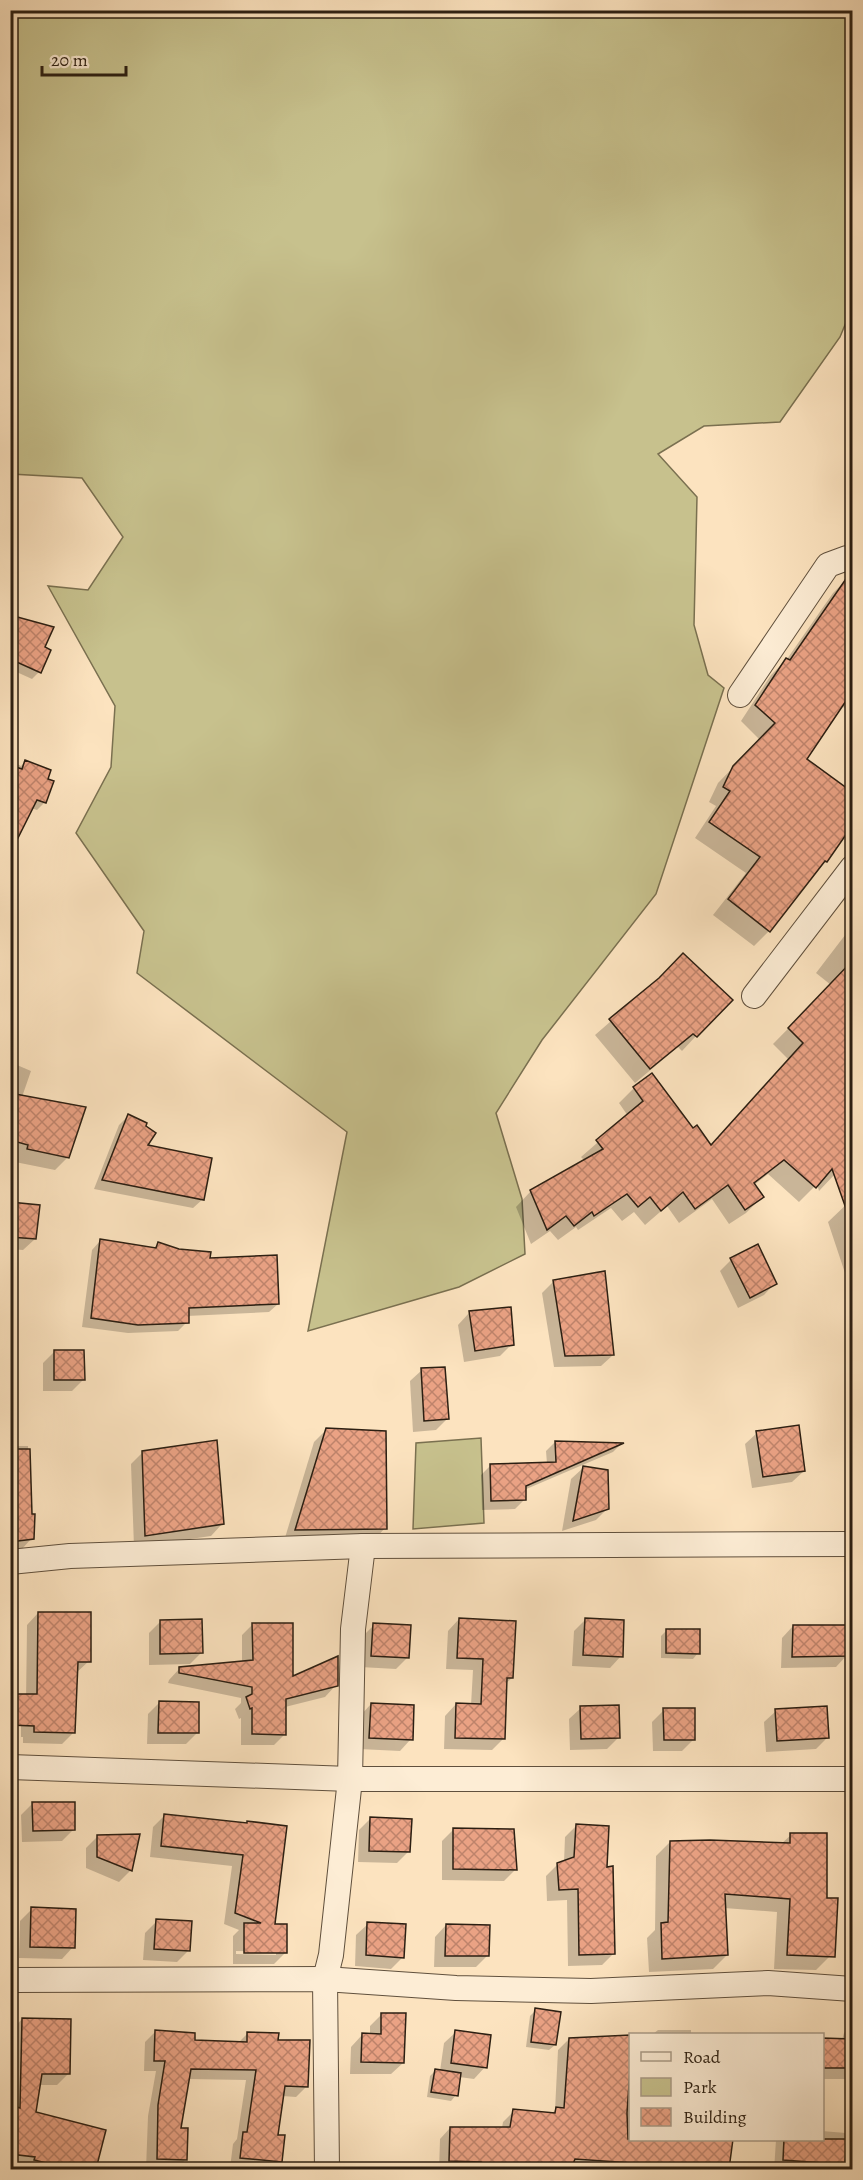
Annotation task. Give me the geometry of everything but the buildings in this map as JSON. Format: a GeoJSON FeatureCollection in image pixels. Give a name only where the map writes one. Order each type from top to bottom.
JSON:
{"type":"FeatureCollection","features":[{"type":"Feature","properties":{"kind":"street"},"geometry":{"type":"LineString","coordinates":[[740,695],[828,565],[847,558],[852,560]]}},
{"type":"Feature","properties":{"kind":"street"},"geometry":{"type":"LineString","coordinates":[[754,996],[852,868]]}},
{"type":"Feature","properties":{"kind":"street"},"geometry":{"type":"LineString","coordinates":[[10,1562],[70,1556],[363,1546],[852,1544]]}},
{"type":"Feature","properties":{"kind":"street"},"geometry":{"type":"LineString","coordinates":[[327,2169],[325,1979],[331,1955],[350,1779],[354,1629],[363,1546]]}},
{"type":"Feature","properties":{"kind":"street"},"geometry":{"type":"LineString","coordinates":[[10,1767],[350,1779],[848,1779]]}},
{"type":"Feature","properties":{"kind":"street"},"geometry":{"type":"LineString","coordinates":[[10,1980],[325,1979],[456,1988],[591,1991],[768,1983],[852,1989]]}},
{"type":"Feature","properties":{"kind":"green space"},"geometry":{"type":"Polygon","coordinates":[[[10,11],[852,11],[852,308],[840,337],[780,422],[704,426],[658,454],[697,497],[694,625],[708,675],[724,688],[656,894],[542,1040],[496,1113],[522,1199],[525,1254],[459,1287],[308,1331],[347,1132],[137,973],[144,931],[76,833],[111,767],[115,706],[48,586],[88,590],[123,537],[82,478],[11,474],[10,11]]]}},
{"type":"Feature","properties":{"kind":"green space"},"geometry":{"type":"Polygon","coordinates":[[[481,1438],[484,1523],[413,1529],[416,1443],[481,1438]]]}}]}
